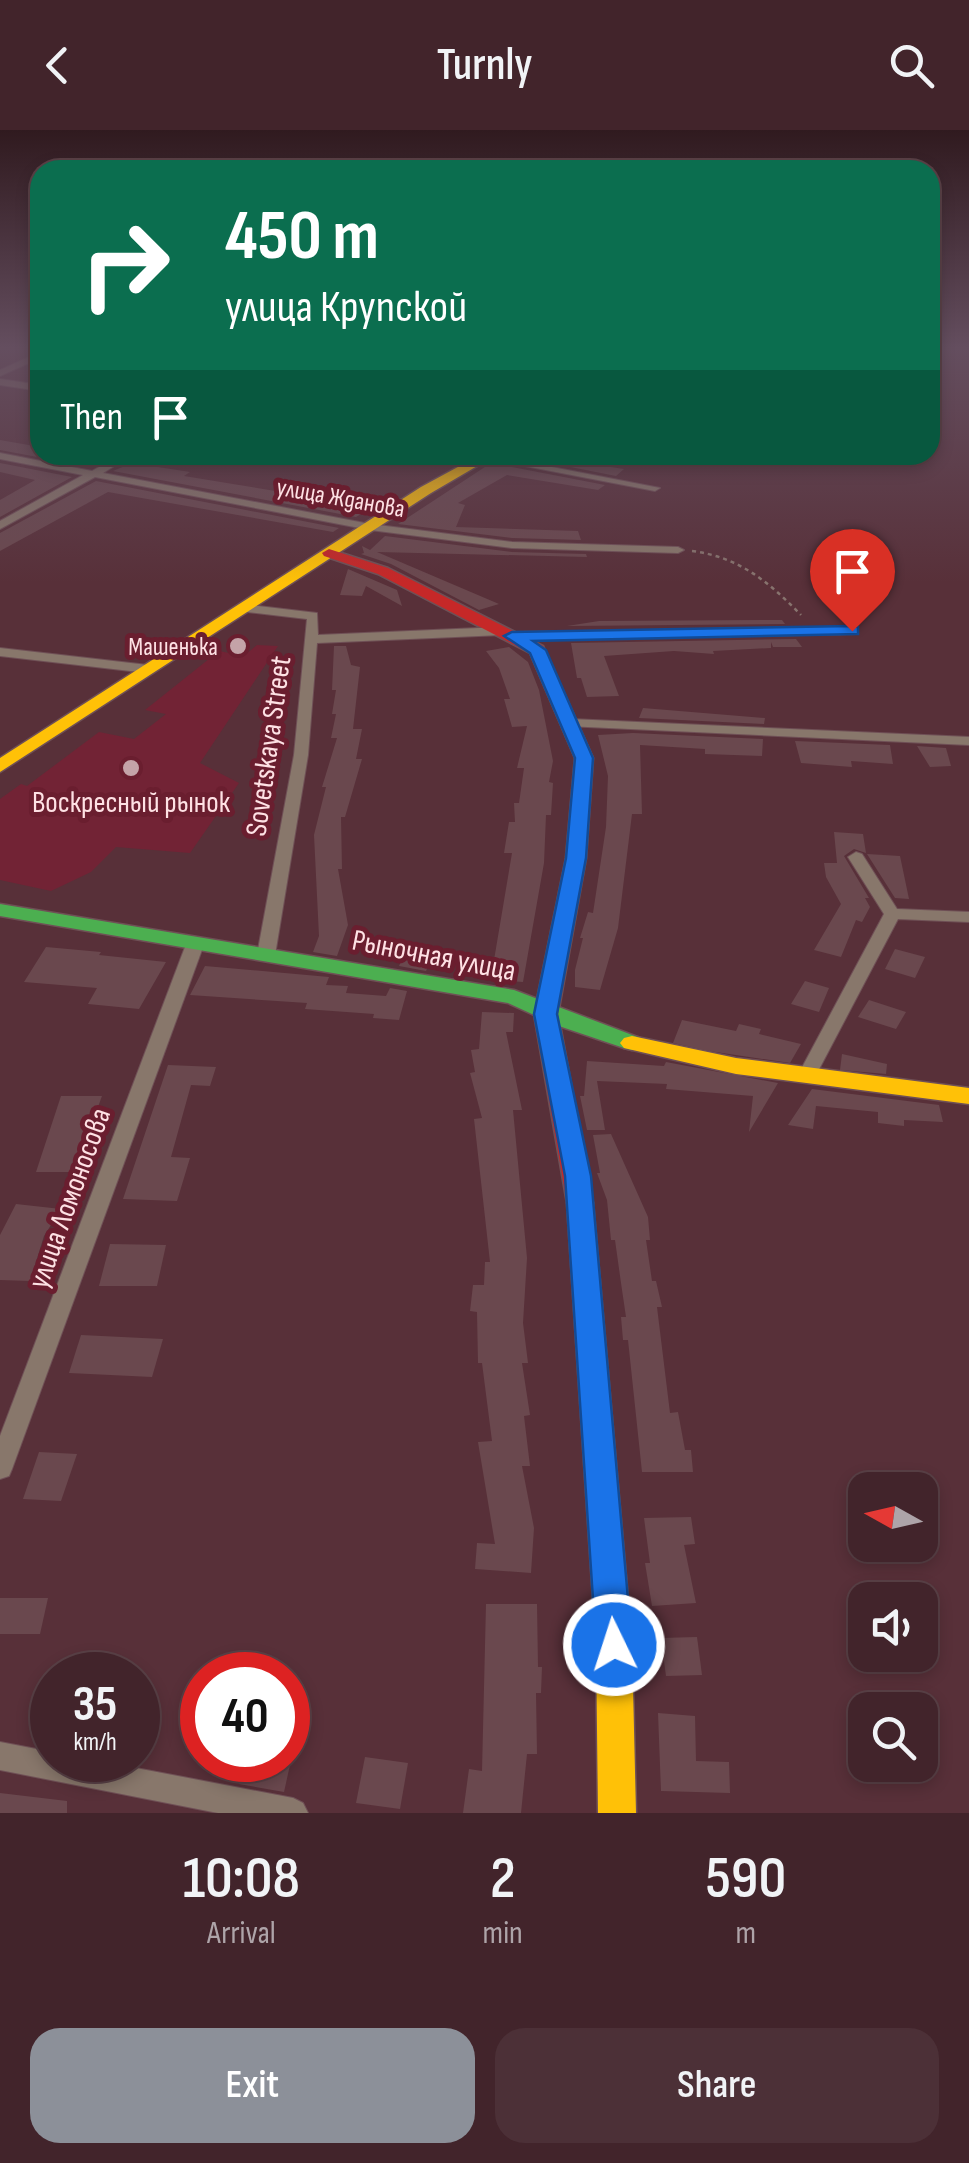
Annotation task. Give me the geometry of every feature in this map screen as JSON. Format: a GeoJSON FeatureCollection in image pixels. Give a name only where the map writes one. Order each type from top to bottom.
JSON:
{"type":"FeatureCollection","features":[{"type":"Feature","properties":{"kind":"street","name":"улица Жданова"},"geometry":{"type":"LineString","coordinates":[[0,456],[30,461]]}},
{"type":"Feature","properties":{"kind":"street","name":"улица Жданова"},"geometry":{"type":"LineString","coordinates":[[53,465],[370,527],[512,545],[678,550]]}},
{"type":"Feature","properties":{"kind":"street"},"geometry":{"type":"LineString","coordinates":[[0,526],[108,465]]}},
{"type":"Feature","properties":{"kind":"street"},"geometry":{"type":"LineString","coordinates":[[0,766],[469,465]]}},
{"type":"Feature","properties":{"kind":"street"},"geometry":{"type":"LineString","coordinates":[[531,465],[655,488]]}},
{"type":"Feature","properties":{"kind":"street"},"geometry":{"type":"LineString","coordinates":[[329,553],[383,570],[538,650],[584,758],[578,842],[546,1014],[578,1176],[614,1645],[617,1813]]}},
{"type":"Feature","properties":{"kind":"street","name":"Sovetskaya Street"},"geometry":{"type":"LineString","coordinates":[[242,608],[313,616],[300,755],[266,955]]}},
{"type":"Feature","properties":{"kind":"street"},"geometry":{"type":"LineString","coordinates":[[313,638],[852,631]]}},
{"type":"Feature","properties":{"kind":"street"},"geometry":{"type":"LineString","coordinates":[[0,652],[148,669]]}},
{"type":"Feature","properties":{"kind":"street"},"geometry":{"type":"LineString","coordinates":[[571,723],[969,742]]}},
{"type":"Feature","properties":{"kind":"street"},"geometry":{"type":"LineString","coordinates":[[856,857],[892,914]]}},
{"type":"Feature","properties":{"kind":"street","name":"Рыночная улица"},"geometry":{"type":"LineString","coordinates":[[0,910],[194,947],[514,996],[546,1014],[684,1056],[969,1096]]}},
{"type":"Feature","properties":{"kind":"street"},"geometry":{"type":"LineString","coordinates":[[892,914],[969,917]]}},
{"type":"Feature","properties":{"kind":"street"},"geometry":{"type":"LineString","coordinates":[[806,1075],[892,914]]}},
{"type":"Feature","properties":{"kind":"street","name":"улица Ломоносова"},"geometry":{"type":"LineString","coordinates":[[0,1469],[194,947]]}},
{"type":"Feature","properties":{"kind":"street"},"geometry":{"type":"LineString","coordinates":[[0,1756],[293,1813]]}},
{"type":"Feature","properties":{"kind":"path"},"geometry":{"type":"LineString","coordinates":[[678,550],[737,560],[771,583],[819,631]]}},
{"type":"Feature","properties":{"kind":"shaded area","name":"Воскресный рынок"},"geometry":{"type":"Polygon","coordinates":[[[257,645],[278,646],[200,763],[239,783],[190,853],[116,847],[91,872],[51,891],[0,880],[0,799],[21,784],[27,786],[99,732],[134,739],[166,714],[145,710],[219,651],[244,656],[257,645]]]}},
{"type":"Feature","properties":{"kind":"building"},"geometry":{"type":"Polygon","coordinates":[[[0,440],[30,445],[30,456],[0,450],[0,440]]]}},
{"type":"Feature","properties":{"kind":"building"},"geometry":{"type":"Polygon","coordinates":[[[0,463],[72,477],[0,517],[0,500],[35,480],[0,472],[0,463]]]}},
{"type":"Feature","properties":{"kind":"building"},"geometry":{"type":"Polygon","coordinates":[[[127,465],[145,465],[190,472],[184,476],[373,507],[356,517],[113,471],[127,465]]]}},
{"type":"Feature","properties":{"kind":"building"},"geometry":{"type":"Polygon","coordinates":[[[488,465],[605,485],[598,490],[507,475],[458,503],[465,505],[456,527],[578,531],[581,540],[512,538],[398,524],[488,465]]]}},
{"type":"Feature","properties":{"kind":"building"},"geometry":{"type":"Polygon","coordinates":[[[560,465],[624,469],[616,476],[560,465]]]}},
{"type":"Feature","properties":{"kind":"building"},"geometry":{"type":"Polygon","coordinates":[[[96,481],[339,528],[333,532],[108,492],[0,551],[0,533],[96,481]]]}},
{"type":"Feature","properties":{"kind":"building"},"geometry":{"type":"Polygon","coordinates":[[[385,536],[587,557],[377,552],[499,604],[479,610],[391,564],[361,554],[362,546],[370,550],[385,536]]]}},
{"type":"Feature","properties":{"kind":"building"},"geometry":{"type":"Polygon","coordinates":[[[348,569],[397,590],[402,606],[366,586],[362,596],[340,595],[348,569]]]}},
{"type":"Feature","properties":{"kind":"building"},"geometry":{"type":"Polygon","coordinates":[[[782,620],[785,624],[567,626],[599,621],[782,620]]]}},
{"type":"Feature","properties":{"kind":"building"},"geometry":{"type":"Polygon","coordinates":[[[796,639],[802,647],[773,647],[771,642],[771,648],[713,651],[714,654],[674,651],[604,656],[619,696],[587,697],[581,678],[577,678],[571,643],[796,639]]]}},
{"type":"Feature","properties":{"kind":"building"},"geometry":{"type":"Polygon","coordinates":[[[334,646],[346,646],[351,665],[360,667],[353,729],[362,729],[356,759],[362,759],[345,817],[341,817],[342,869],[338,869],[348,925],[337,956],[313,952],[319,936],[314,835],[326,787],[322,787],[337,738],[331,738],[336,714],[332,714],[336,690],[332,690],[334,646]]]}},
{"type":"Feature","properties":{"kind":"building"},"geometry":{"type":"Polygon","coordinates":[[[509,647],[528,662],[539,690],[553,761],[549,782],[553,783],[551,815],[546,815],[544,863],[523,982],[479,978],[484,960],[494,960],[512,853],[504,853],[509,822],[515,822],[514,803],[519,803],[524,768],[517,768],[527,726],[512,727],[504,699],[510,699],[499,668],[486,651],[509,647]]]}},
{"type":"Feature","properties":{"kind":"building"},"geometry":{"type":"Polygon","coordinates":[[[643,708],[765,718],[764,724],[639,718],[643,708]]]}},
{"type":"Feature","properties":{"kind":"building"},"geometry":{"type":"Polygon","coordinates":[[[598,735],[763,739],[762,756],[705,754],[705,749],[640,745],[642,814],[632,814],[618,928],[600,990],[575,987],[580,938],[588,912],[593,913],[606,827],[608,776],[598,735]]]}},
{"type":"Feature","properties":{"kind":"building"},"geometry":{"type":"Polygon","coordinates":[[[795,741],[890,745],[893,764],[851,761],[852,767],[801,763],[795,741]]]}},
{"type":"Feature","properties":{"kind":"building"},"geometry":{"type":"Polygon","coordinates":[[[917,746],[946,748],[951,766],[930,767],[917,746]]]}},
{"type":"Feature","properties":{"kind":"building"},"geometry":{"type":"Polygon","coordinates":[[[834,832],[863,834],[866,853],[854,849],[844,856],[869,898],[865,898],[870,907],[862,922],[856,920],[841,957],[814,950],[841,904],[826,877],[824,863],[837,863],[834,832]]]}},
{"type":"Feature","properties":{"kind":"building"},"geometry":{"type":"Polygon","coordinates":[[[867,854],[900,856],[909,899],[895,898],[867,854]]]}},
{"type":"Feature","properties":{"kind":"building"},"geometry":{"type":"Polygon","coordinates":[[[409,943],[420,947],[419,950],[434,952],[426,971],[399,966],[409,943]]]}},
{"type":"Feature","properties":{"kind":"building"},"geometry":{"type":"Polygon","coordinates":[[[46,947],[166,962],[139,1009],[88,1004],[97,988],[24,982],[46,947]]]}},
{"type":"Feature","properties":{"kind":"building"},"geometry":{"type":"Polygon","coordinates":[[[895,949],[925,957],[915,978],[885,969],[895,949]]]}},
{"type":"Feature","properties":{"kind":"building"},"geometry":{"type":"Polygon","coordinates":[[[205,966],[329,977],[326,985],[348,986],[346,993],[386,996],[390,988],[407,991],[399,1020],[373,1018],[374,1014],[305,1009],[307,1003],[190,995],[205,966]]]}},
{"type":"Feature","properties":{"kind":"building"},"geometry":{"type":"Polygon","coordinates":[[[805,981],[829,988],[819,1012],[791,1004],[805,981]]]}},
{"type":"Feature","properties":{"kind":"building"},"geometry":{"type":"Polygon","coordinates":[[[869,1000],[906,1012],[896,1029],[858,1017],[869,1000]]]}},
{"type":"Feature","properties":{"kind":"building"},"geometry":{"type":"Polygon","coordinates":[[[482,1012],[514,1013],[513,1032],[506,1032],[522,1110],[513,1110],[527,1258],[523,1323],[528,1363],[522,1363],[530,1415],[524,1416],[530,1466],[522,1466],[534,1528],[531,1573],[475,1569],[477,1543],[495,1544],[478,1442],[492,1441],[482,1363],[478,1363],[477,1312],[470,1311],[473,1285],[484,1285],[485,1262],[490,1262],[474,1119],[482,1118],[470,1073],[475,1072],[471,1050],[479,1049],[482,1012]]]}},
{"type":"Feature","properties":{"kind":"building"},"geometry":{"type":"Polygon","coordinates":[[[682,1020],[736,1031],[739,1024],[761,1029],[759,1034],[801,1044],[790,1063],[709,1051],[673,1043],[682,1020]]]}},
{"type":"Feature","properties":{"kind":"building"},"geometry":{"type":"Polygon","coordinates":[[[842,1054],[887,1064],[886,1074],[840,1070],[842,1054]]]}},
{"type":"Feature","properties":{"kind":"building"},"geometry":{"type":"Polygon","coordinates":[[[587,1061],[664,1066],[666,1062],[778,1083],[749,1132],[753,1096],[666,1089],[667,1084],[597,1081],[605,1130],[587,1130],[580,1096],[584,1096],[587,1061]]]}},
{"type":"Feature","properties":{"kind":"building"},"geometry":{"type":"Polygon","coordinates":[[[168,1065],[216,1067],[210,1086],[191,1085],[171,1157],[190,1158],[177,1201],[123,1199],[168,1065]]]}},
{"type":"Feature","properties":{"kind":"building"},"geometry":{"type":"Polygon","coordinates":[[[812,1089],[939,1105],[943,1122],[904,1120],[904,1126],[878,1123],[878,1112],[816,1106],[813,1129],[788,1125],[812,1089]]]}},
{"type":"Feature","properties":{"kind":"building"},"geometry":{"type":"Polygon","coordinates":[[[61,1096],[102,1096],[74,1172],[36,1172],[61,1096]]]}},
{"type":"Feature","properties":{"kind":"building"},"geometry":{"type":"Polygon","coordinates":[[[611,1134],[648,1217],[650,1240],[646,1240],[652,1281],[656,1281],[662,1307],[657,1307],[670,1413],[678,1412],[685,1450],[691,1450],[693,1472],[642,1472],[628,1340],[623,1340],[621,1317],[626,1317],[615,1240],[611,1240],[593,1135],[611,1134]]]}},
{"type":"Feature","properties":{"kind":"building"},"geometry":{"type":"Polygon","coordinates":[[[16,1204],[61,1209],[44,1236],[30,1281],[0,1280],[0,1235],[16,1204]]]}},
{"type":"Feature","properties":{"kind":"building"},"geometry":{"type":"Polygon","coordinates":[[[110,1244],[166,1245],[157,1286],[99,1286],[110,1244]]]}},
{"type":"Feature","properties":{"kind":"building"},"geometry":{"type":"Polygon","coordinates":[[[81,1335],[163,1339],[152,1377],[69,1373],[81,1335]]]}},
{"type":"Feature","properties":{"kind":"building"},"geometry":{"type":"Polygon","coordinates":[[[39,1452],[77,1454],[61,1501],[23,1499],[39,1452]]]}},
{"type":"Feature","properties":{"kind":"building"},"geometry":{"type":"Polygon","coordinates":[[[691,1517],[695,1544],[684,1545],[696,1603],[652,1606],[645,1563],[650,1563],[644,1518],[691,1517]]]}},
{"type":"Feature","properties":{"kind":"building"},"geometry":{"type":"Polygon","coordinates":[[[0,1598],[48,1598],[40,1634],[0,1634],[0,1598]]]}},
{"type":"Feature","properties":{"kind":"building"},"geometry":{"type":"Polygon","coordinates":[[[486,1604],[537,1604],[538,1667],[542,1667],[541,1693],[536,1693],[537,1754],[527,1754],[521,1813],[463,1813],[469,1769],[482,1771],[486,1604]]]}},
{"type":"Feature","properties":{"kind":"building"},"geometry":{"type":"Polygon","coordinates":[[[697,1637],[702,1675],[666,1676],[661,1638],[697,1637]]]}},
{"type":"Feature","properties":{"kind":"building"},"geometry":{"type":"Polygon","coordinates":[[[658,1713],[695,1716],[696,1761],[729,1762],[730,1793],[661,1791],[658,1713]]]}},
{"type":"Feature","properties":{"kind":"building"},"geometry":{"type":"Polygon","coordinates":[[[365,1757],[408,1763],[400,1809],[356,1803],[365,1757]]]}},
{"type":"Feature","properties":{"kind":"building"},"geometry":{"type":"Polygon","coordinates":[[[240,1782],[286,1782],[284,1792],[240,1782]]]}},
{"type":"Feature","properties":{"kind":"building"},"geometry":{"type":"Polygon","coordinates":[[[0,1793],[67,1801],[67,1813],[0,1813],[0,1793]]]}},
{"type":"Feature","properties":{"kind":"traffic: fast"},"geometry":{"type":"LineString","coordinates":[[0,910],[514,997],[564,1020],[632,1043]]}},
{"type":"Feature","properties":{"kind":"traffic: slow"},"geometry":{"type":"LineString","coordinates":[[0,766],[426,490],[472,465]]}},
{"type":"Feature","properties":{"kind":"traffic: slow"},"geometry":{"type":"LineString","coordinates":[[632,1043],[736,1066],[969,1096]]}},
{"type":"Feature","properties":{"kind":"traffic: slow"},"geometry":{"type":"LineString","coordinates":[[580,1203],[614,1645],[617,1813]]}},
{"type":"Feature","properties":{"kind":"traffic: jam"},"geometry":{"type":"LineString","coordinates":[[329,553],[383,571],[537,650],[584,758],[576,858],[546,1014],[580,1203]]}},
{"type":"Feature","properties":{"kind":"place","name":"Машенька"},"geometry":{"type":"Point","coordinates":[238,646]}},
{"type":"Feature","properties":{"kind":"place","name":"Воскресный рынок"},"geometry":{"type":"Point","coordinates":[131,768]}},
{"type":"Feature","properties":{"kind":"route"},"geometry":{"type":"LineString","coordinates":[[614,1645],[578,1176],[546,1014],[576,858],[584,758],[538,650],[512,636],[852,631]]}}]}
